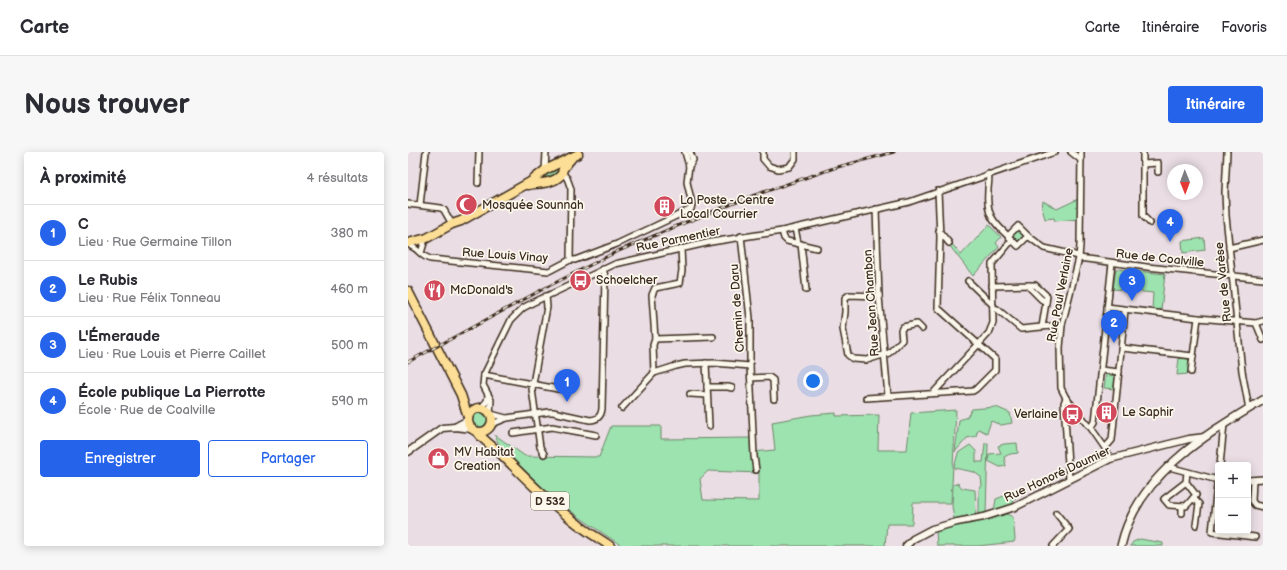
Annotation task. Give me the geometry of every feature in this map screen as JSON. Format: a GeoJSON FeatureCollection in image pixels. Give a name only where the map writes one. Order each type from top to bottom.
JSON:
{"type":"FeatureCollection","features":[{"type":"Feature","properties":{"kind":"main road"},"geometry":{"type":"LineString","coordinates":[[409,245],[461,221],[524,186],[540,179],[556,168],[570,161],[580,153]]}},
{"type":"Feature","properties":{"kind":"main road"},"geometry":{"type":"LineString","coordinates":[[540,179],[548,183],[559,177],[556,168]]}},
{"type":"Feature","properties":{"kind":"main road"},"geometry":{"type":"LineString","coordinates":[[409,245],[424,243],[461,221]]}},
{"type":"Feature","properties":{"kind":"main road"},"geometry":{"type":"LineString","coordinates":[[408,291],[461,395],[468,419],[474,431],[483,432],[490,427],[492,419],[491,414],[488,411],[479,408],[461,395]]}},
{"type":"Feature","properties":{"kind":"main road"},"geometry":{"type":"LineString","coordinates":[[1121,546],[1128,524],[1136,507],[1150,487],[1192,443],[1263,400]]}},
{"type":"Feature","properties":{"kind":"main road"},"geometry":{"type":"LineString","coordinates":[[468,419],[473,410],[479,408]]}},
{"type":"Feature","properties":{"kind":"main road","name":"D 532"},"geometry":{"type":"LineString","coordinates":[[490,427],[491,439],[496,450]]}},
{"type":"Feature","properties":{"kind":"main road","name":"D 532"},"geometry":{"type":"LineString","coordinates":[[474,431],[560,510],[580,526],[610,546]]}},
{"type":"Feature","properties":{"kind":"street"},"geometry":{"type":"LineString","coordinates":[[420,205],[426,152]]}},
{"type":"Feature","properties":{"kind":"street"},"geometry":{"type":"LineString","coordinates":[[478,183],[479,152]]}},
{"type":"Feature","properties":{"kind":"street"},"geometry":{"type":"LineString","coordinates":[[546,152],[547,162],[567,178],[571,188],[570,260]]}},
{"type":"Feature","properties":{"kind":"street"},"geometry":{"type":"LineString","coordinates":[[685,152],[689,166]]}},
{"type":"Feature","properties":{"kind":"street"},"geometry":{"type":"LineString","coordinates":[[689,166],[693,160],[690,152]]}},
{"type":"Feature","properties":{"kind":"street"},"geometry":{"type":"LineString","coordinates":[[763,152],[763,159],[769,166],[778,169],[789,167],[795,160],[796,152],[789,152]]}},
{"type":"Feature","properties":{"kind":"street","name":"Rue Parmentier"},"geometry":{"type":"LineString","coordinates":[[484,375],[511,320],[523,308],[615,264],[681,248],[742,236],[782,231],[910,202],[938,191],[1055,152]]}},
{"type":"Feature","properties":{"kind":"street"},"geometry":{"type":"LineString","coordinates":[[1071,152],[1081,160]]}},
{"type":"Feature","properties":{"kind":"street","name":"Rue Paul Verlaine"},"geometry":{"type":"LineString","coordinates":[[1069,479],[1064,403],[1066,398],[1061,388],[1060,348],[1062,325],[1079,257],[1081,237],[1081,152]]}},
{"type":"Feature","properties":{"kind":"street"},"geometry":{"type":"LineString","coordinates":[[1143,152],[1143,216],[1150,223]]}},
{"type":"Feature","properties":{"kind":"street","name":"Rue de Varèse"},"geometry":{"type":"LineString","coordinates":[[1227,152],[1225,192],[1229,248],[1242,371],[1249,409]]}},
{"type":"Feature","properties":{"kind":"street"},"geometry":{"type":"LineString","coordinates":[[1143,164],[1158,163],[1158,172]]}},
{"type":"Feature","properties":{"kind":"street","name":"Rue Louis Vinay"},"geometry":{"type":"LineString","coordinates":[[409,245],[425,257],[431,259],[549,271],[570,260],[575,260],[616,244],[691,209],[692,204],[688,182],[689,166]]}},
{"type":"Feature","properties":{"kind":"street"},"geometry":{"type":"LineString","coordinates":[[988,174],[989,178],[987,191],[990,216],[998,227],[1018,246],[1028,236]]}},
{"type":"Feature","properties":{"kind":"street"},"geometry":{"type":"LineString","coordinates":[[866,398],[973,391],[995,370],[995,359],[938,308],[940,231],[938,191]]}},
{"type":"Feature","properties":{"kind":"street"},"geometry":{"type":"LineString","coordinates":[[408,204],[441,208],[444,210],[452,224]]}},
{"type":"Feature","properties":{"kind":"street","name":"Rue Jean Chambon"},"geometry":{"type":"LineString","coordinates":[[876,209],[879,296],[888,396]]}},
{"type":"Feature","properties":{"kind":"street","name":"Rue de Coalville"},"geometry":{"type":"LineString","coordinates":[[1010,238],[1018,226],[1044,248],[1079,257],[1112,263],[1263,278]]}},
{"type":"Feature","properties":{"kind":"street"},"geometry":{"type":"LineString","coordinates":[[795,228],[806,290]]}},
{"type":"Feature","properties":{"kind":"street"},"geometry":{"type":"LineString","coordinates":[[782,231],[784,238],[787,241],[817,248]]}},
{"type":"Feature","properties":{"kind":"street"},"geometry":{"type":"LineString","coordinates":[[940,231],[949,243]]}},
{"type":"Feature","properties":{"kind":"street","name":"Chemin de Daru"},"geometry":{"type":"LineString","coordinates":[[742,236],[750,318],[750,366],[756,470]]}},
{"type":"Feature","properties":{"kind":"street"},"geometry":{"type":"LineString","coordinates":[[934,393],[992,328],[992,264],[1010,238]]}},
{"type":"Feature","properties":{"kind":"street"},"geometry":{"type":"LineString","coordinates":[[1229,248],[1263,240]]}},
{"type":"Feature","properties":{"kind":"street"},"geometry":{"type":"LineString","coordinates":[[421,253],[424,243]]}},
{"type":"Feature","properties":{"kind":"street"},"geometry":{"type":"LineString","coordinates":[[654,373],[653,345],[655,339],[653,291],[655,288],[680,283],[682,270],[681,248]]}},
{"type":"Feature","properties":{"kind":"street"},"geometry":{"type":"LineString","coordinates":[[1091,428],[1095,422],[1112,263]]}},
{"type":"Feature","properties":{"kind":"street"},"geometry":{"type":"LineString","coordinates":[[490,427],[507,418],[553,412],[594,420],[600,416],[602,409],[605,276],[603,269]]}},
{"type":"Feature","properties":{"kind":"street"},"geometry":{"type":"LineString","coordinates":[[968,281],[993,307],[998,309],[1021,329],[1062,325]]}},
{"type":"Feature","properties":{"kind":"street"},"geometry":{"type":"LineString","coordinates":[[992,286],[1026,284],[1029,286],[1035,285],[1047,296],[1042,327]]}},
{"type":"Feature","properties":{"kind":"street"},"geometry":{"type":"LineString","coordinates":[[879,296],[849,295],[845,298],[843,329],[848,355],[853,359],[867,360],[888,353],[902,340],[901,330],[903,327],[917,324],[922,330]]}},
{"type":"Feature","properties":{"kind":"street"},"geometry":{"type":"LineString","coordinates":[[544,454],[540,447],[532,384],[547,307],[546,296]]}},
{"type":"Feature","properties":{"kind":"street"},"geometry":{"type":"LineString","coordinates":[[1107,308],[1256,323],[1263,321]]}},
{"type":"Feature","properties":{"kind":"street"},"geometry":{"type":"LineString","coordinates":[[1105,448],[1112,440],[1125,310]]}},
{"type":"Feature","properties":{"kind":"street"},"geometry":{"type":"LineString","coordinates":[[1191,372],[1198,318]]}},
{"type":"Feature","properties":{"kind":"street"},"geometry":{"type":"LineString","coordinates":[[1256,323],[1263,340]]}},
{"type":"Feature","properties":{"kind":"street"},"geometry":{"type":"LineString","coordinates":[[655,339],[713,337]]}},
{"type":"Feature","properties":{"kind":"street"},"geometry":{"type":"LineString","coordinates":[[1122,348],[1193,356]]}},
{"type":"Feature","properties":{"kind":"street"},"geometry":{"type":"LineString","coordinates":[[706,363],[708,426]]}},
{"type":"Feature","properties":{"kind":"street"},"geometry":{"type":"LineString","coordinates":[[622,408],[654,373],[685,364],[706,363],[750,366]]}},
{"type":"Feature","properties":{"kind":"street"},"geometry":{"type":"LineString","coordinates":[[1101,370],[1119,372]]}},
{"type":"Feature","properties":{"kind":"street"},"geometry":{"type":"LineString","coordinates":[[507,418],[491,414],[491,400],[483,385],[484,375],[558,389]]}},
{"type":"Feature","properties":{"kind":"street"},"geometry":{"type":"LineString","coordinates":[[751,378],[769,377],[773,380],[774,399]]}},
{"type":"Feature","properties":{"kind":"street"},"geometry":{"type":"LineString","coordinates":[[707,387],[732,388]]}},
{"type":"Feature","properties":{"kind":"street"},"geometry":{"type":"LineString","coordinates":[[690,394],[706,395]]}},
{"type":"Feature","properties":{"kind":"street"},"geometry":{"type":"LineString","coordinates":[[479,408],[487,402],[488,395]]}},
{"type":"Feature","properties":{"kind":"street"},"geometry":{"type":"LineString","coordinates":[[1066,398],[1091,428],[1105,448],[1110,459]]}},
{"type":"Feature","properties":{"kind":"street"},"geometry":{"type":"LineString","coordinates":[[455,427],[468,419]]}},
{"type":"Feature","properties":{"kind":"street"},"geometry":{"type":"LineString","coordinates":[[1220,462],[1224,424]]}},
{"type":"Feature","properties":{"kind":"street"},"geometry":{"type":"LineString","coordinates":[[408,452],[442,428],[455,427],[474,431]]}},
{"type":"Feature","properties":{"kind":"street"},"geometry":{"type":"LineString","coordinates":[[513,433],[552,427],[596,436]]}},
{"type":"Feature","properties":{"kind":"street","name":"Rue Honoré Daumier"},"geometry":{"type":"LineString","coordinates":[[906,546],[913,539],[932,529],[956,522],[984,517],[1015,507],[1110,459],[1177,442],[1192,443]]}},
{"type":"Feature","properties":{"kind":"street"},"geometry":{"type":"LineString","coordinates":[[1169,467],[1215,477]]}},
{"type":"Feature","properties":{"kind":"street"},"geometry":{"type":"LineString","coordinates":[[1186,482],[1164,499],[1169,504],[1186,506],[1196,495],[1186,482],[1187,472]]}},
{"type":"Feature","properties":{"kind":"street"},"geometry":{"type":"LineString","coordinates":[[1251,480],[1263,479]]}},
{"type":"Feature","properties":{"kind":"street"},"geometry":{"type":"LineString","coordinates":[[1251,490],[1252,501],[1255,505],[1263,507]]}},
{"type":"Feature","properties":{"kind":"street"},"geometry":{"type":"LineString","coordinates":[[1193,498],[1198,504],[1196,525]]}},
{"type":"Feature","properties":{"kind":"street"},"geometry":{"type":"LineString","coordinates":[[1216,498],[1212,532],[1255,537]]}},
{"type":"Feature","properties":{"kind":"street"},"geometry":{"type":"LineString","coordinates":[[1182,506],[1182,512]]}},
{"type":"Feature","properties":{"kind":"street"},"geometry":{"type":"LineString","coordinates":[[1053,546],[1069,529],[1056,514]]}},
{"type":"Feature","properties":{"kind":"green space"},"geometry":{"type":"Polygon","coordinates":[[[556,168],[558,171],[556,175],[544,179],[543,176],[556,168]]]}},
{"type":"Feature","properties":{"kind":"green space"},"geometry":{"type":"Polygon","coordinates":[[[1078,199],[1079,219],[1055,221],[1054,218],[1045,219],[1042,208],[1043,201],[1057,209],[1078,199]]]}},
{"type":"Feature","properties":{"kind":"green space"},"geometry":{"type":"Polygon","coordinates":[[[989,225],[1001,237],[996,243],[999,247],[973,276],[949,245],[952,244],[961,255],[989,225]]]}},
{"type":"Feature","properties":{"kind":"green space"},"geometry":{"type":"Polygon","coordinates":[[[1018,230],[1025,237],[1019,243],[1012,236],[1018,230]]]}},
{"type":"Feature","properties":{"kind":"green space"},"geometry":{"type":"Polygon","coordinates":[[[1204,238],[1205,250],[1183,253],[1182,241],[1204,238]]]}},
{"type":"Feature","properties":{"kind":"green space"},"geometry":{"type":"Polygon","coordinates":[[[1116,269],[1165,274],[1161,310],[1152,309],[1153,293],[1113,289],[1116,269]]]}},
{"type":"Feature","properties":{"kind":"green space"},"geometry":{"type":"Polygon","coordinates":[[[1179,358],[1189,359],[1188,374],[1177,375],[1179,358]]]}},
{"type":"Feature","properties":{"kind":"green space"},"geometry":{"type":"Polygon","coordinates":[[[1106,374],[1115,376],[1114,389],[1104,388],[1106,374]]]}},
{"type":"Feature","properties":{"kind":"green space"},"geometry":{"type":"Polygon","coordinates":[[[996,407],[1010,413],[1012,423],[1001,425],[991,421],[987,433],[978,429],[976,436],[967,438],[955,452],[959,420],[967,417],[972,409],[996,407]]]}},
{"type":"Feature","properties":{"kind":"green space"},"geometry":{"type":"Polygon","coordinates":[[[956,410],[951,503],[913,503],[912,524],[887,524],[885,546],[622,546],[547,493],[499,445],[495,435],[525,456],[599,457],[611,426],[661,426],[661,439],[752,438],[753,452],[775,450],[772,422],[811,415],[836,413],[836,416],[879,415],[878,450],[907,450],[911,413],[956,410]],[[708,471],[700,479],[703,500],[759,501],[759,473],[708,471]]]}},
{"type":"Feature","properties":{"kind":"green space"},"geometry":{"type":"Polygon","coordinates":[[[480,412],[487,417],[488,420],[483,427],[480,428],[473,423],[472,420],[477,413],[480,412]]]}},
{"type":"Feature","properties":{"kind":"green space"},"geometry":{"type":"Polygon","coordinates":[[[985,443],[988,443],[986,514],[979,516],[979,489],[982,486],[981,477],[974,472],[954,468],[958,453],[970,445],[976,451],[976,462],[983,462],[985,443]]]}},
{"type":"Feature","properties":{"kind":"green space"},"geometry":{"type":"Polygon","coordinates":[[[1017,443],[1018,453],[1010,454],[1004,457],[1006,466],[1000,467],[988,461],[989,454],[1001,453],[998,446],[1017,443]]]}},
{"type":"Feature","properties":{"kind":"green space"},"geometry":{"type":"Polygon","coordinates":[[[958,483],[962,488],[975,490],[976,514],[954,519],[952,506],[953,485],[958,483]]]}},
{"type":"Feature","properties":{"kind":"green space"},"geometry":{"type":"Polygon","coordinates":[[[1004,496],[1015,496],[1016,498],[1012,500],[1013,505],[994,511],[996,499],[1004,496]]]}},
{"type":"Feature","properties":{"kind":"green space"},"geometry":{"type":"Polygon","coordinates":[[[1007,514],[1013,517],[1014,542],[978,546],[937,546],[936,531],[1007,514]]]}},
{"type":"Feature","properties":{"kind":"green space"},"geometry":{"type":"Polygon","coordinates":[[[1140,539],[1163,543],[1163,546],[1130,546],[1133,542],[1140,539]]]}},
{"type":"Feature","properties":{"kind":"railway"},"geometry":{"type":"LineString","coordinates":[[408,362],[545,288],[616,252],[752,196],[834,168],[894,152]]}},
{"type":"Feature","properties":{"kind":"place","name":"Mosquée Sounnah"},"geometry":{"type":"Point","coordinates":[467,205]}},
{"type":"Feature","properties":{"kind":"place","name":"La Poste - Centre Local Courrier"},"geometry":{"type":"Point","coordinates":[665,207]}},
{"type":"Feature","properties":{"kind":"place","name":"École publique La Pierrotte"},"geometry":{"type":"Point","coordinates":[1170,242]}},
{"type":"Feature","properties":{"kind":"place","name":"Schoelcher"},"geometry":{"type":"Point","coordinates":[580,280]}},
{"type":"Feature","properties":{"kind":"place","name":"McDonald's"},"geometry":{"type":"Point","coordinates":[435,290]}},
{"type":"Feature","properties":{"kind":"place","name":"L'Émeraude"},"geometry":{"type":"Point","coordinates":[1132,301]}},
{"type":"Feature","properties":{"kind":"place","name":"Le Rubis"},"geometry":{"type":"Point","coordinates":[1114,343]}},
{"type":"Feature","properties":{"kind":"place","name":"C"},"geometry":{"type":"Point","coordinates":[567,402]}},
{"type":"Feature","properties":{"kind":"place","name":"Le Saphir"},"geometry":{"type":"Point","coordinates":[1107,412]}},
{"type":"Feature","properties":{"kind":"place","name":"Verlaine"},"geometry":{"type":"Point","coordinates":[1073,414]}},
{"type":"Feature","properties":{"kind":"place","name":"MV Habitat Creation"},"geometry":{"type":"Point","coordinates":[439,459]}}]}
